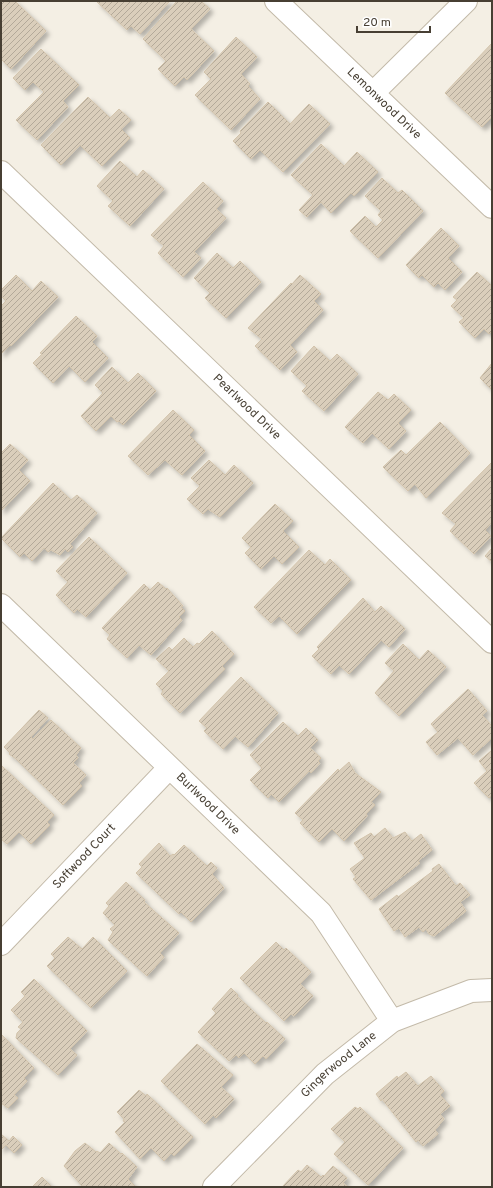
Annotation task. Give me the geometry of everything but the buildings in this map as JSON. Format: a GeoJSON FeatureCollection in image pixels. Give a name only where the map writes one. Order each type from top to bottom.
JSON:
{"type":"FeatureCollection","features":[{"type":"Feature","properties":{"kind":"street","name":"Lemonwood Drive"},"geometry":{"type":"LineString","coordinates":[[276,1],[492,207]]}},
{"type":"Feature","properties":{"kind":"street"},"geometry":{"type":"LineString","coordinates":[[373,93],[466,1]]}},
{"type":"Feature","properties":{"kind":"street","name":"Pearlwood Drive"},"geometry":{"type":"LineString","coordinates":[[1,172],[492,642]]}},
{"type":"Feature","properties":{"kind":"street","name":"Burlwood Drive"},"geometry":{"type":"LineString","coordinates":[[1,605],[321,913],[392,1021]]}},
{"type":"Feature","properties":{"kind":"street","name":"Softwood Court"},"geometry":{"type":"LineString","coordinates":[[1,944],[169,768]]}},
{"type":"Feature","properties":{"kind":"street","name":"Gingerwood Lane"},"geometry":{"type":"LineString","coordinates":[[214,1187],[325,1074],[392,1021],[471,991],[492,990]]}}]}
